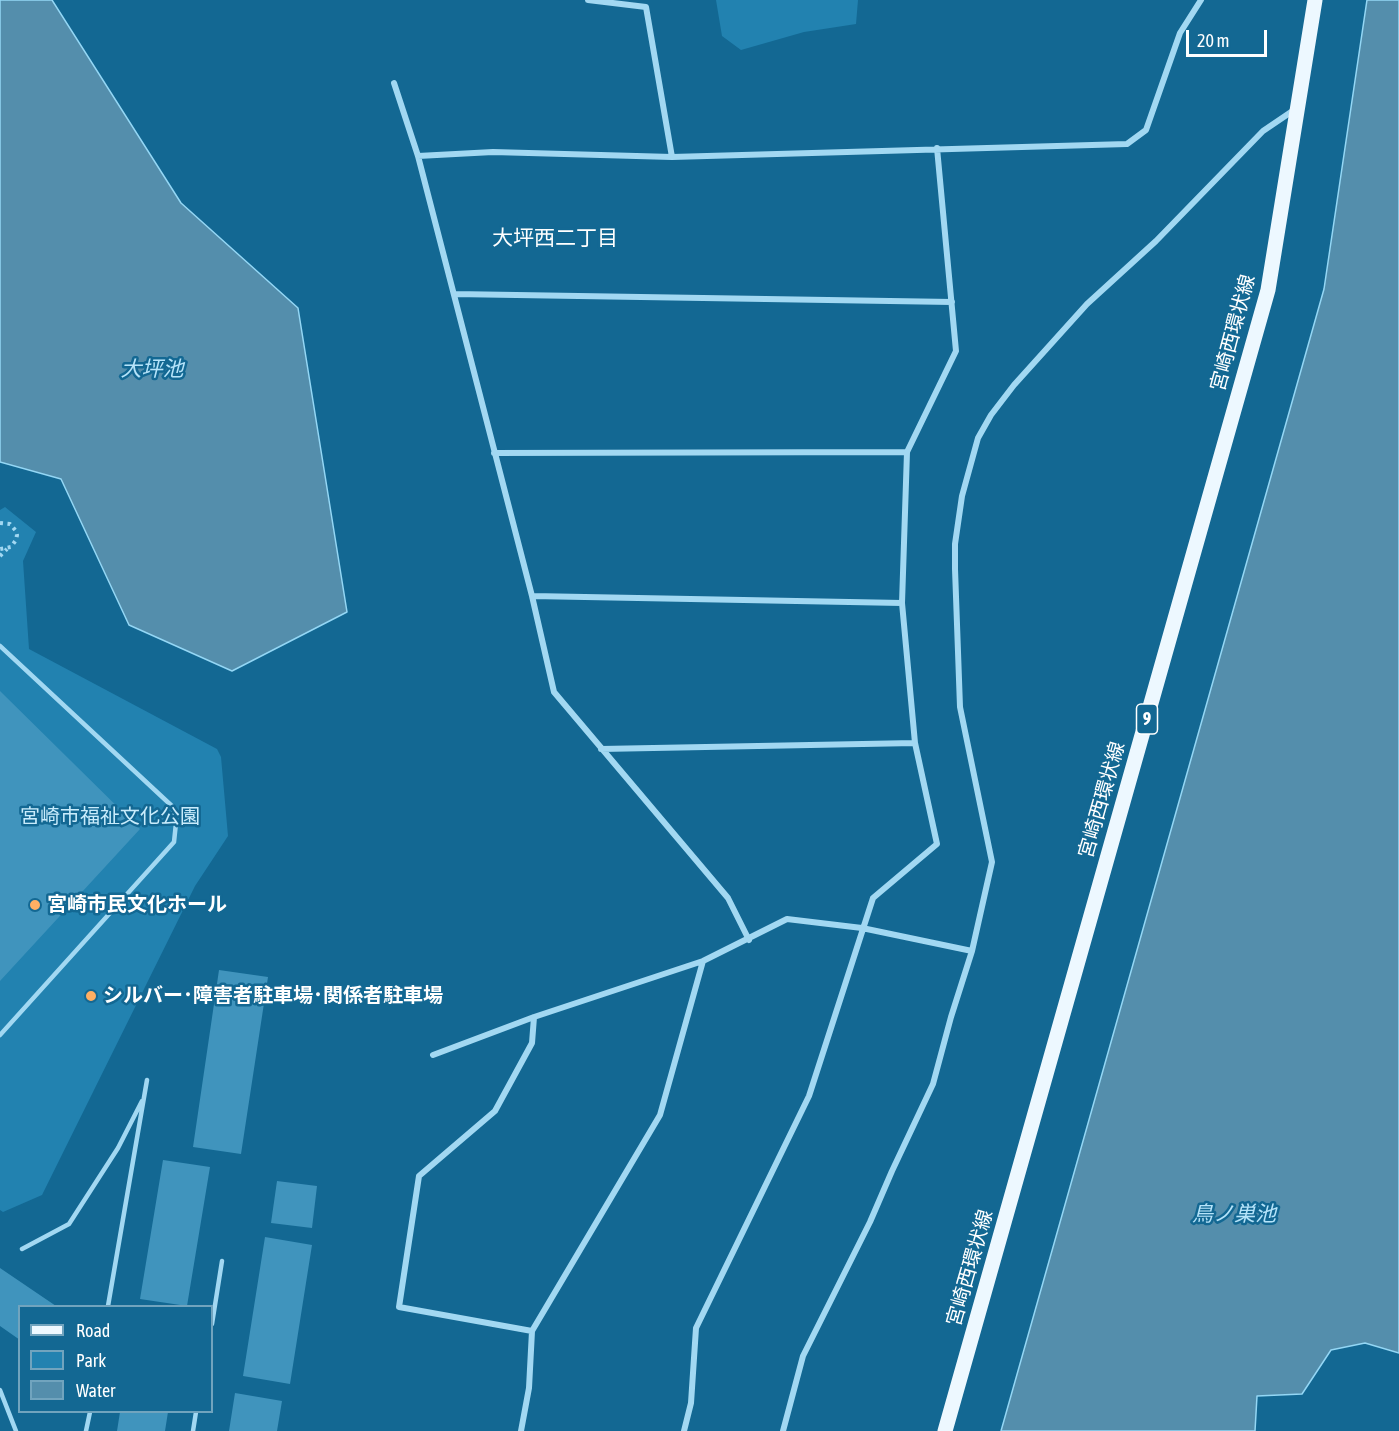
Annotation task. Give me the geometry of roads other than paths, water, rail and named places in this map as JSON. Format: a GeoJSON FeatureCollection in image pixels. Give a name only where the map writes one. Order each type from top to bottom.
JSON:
{"type":"FeatureCollection","features":[{"type":"Feature","properties":{"kind":"main road","name":"宮崎西環状線"},"geometry":{"type":"LineString","coordinates":[[945,1431],[1268,290],[1315,0]]}},
{"type":"Feature","properties":{"kind":"street"},"geometry":{"type":"LineString","coordinates":[[588,0],[646,7],[672,158]]}},
{"type":"Feature","properties":{"kind":"street"},"geometry":{"type":"LineString","coordinates":[[418,156],[493,152],[672,158],[937,148],[1127,144],[1146,130],[1180,33],[1201,0]]}},
{"type":"Feature","properties":{"kind":"street"},"geometry":{"type":"LineString","coordinates":[[394,83],[418,156],[532,596],[554,692],[728,898],[749,940]]}},
{"type":"Feature","properties":{"kind":"street"},"geometry":{"type":"LineString","coordinates":[[783,1431],[803,1356],[870,1222],[933,1084],[972,951],[992,862],[960,707],[955,544],[962,496],[978,438],[991,415],[1014,385],[1087,303],[1156,241],[1263,131],[1299,107]]}},
{"type":"Feature","properties":{"kind":"street"},"geometry":{"type":"LineString","coordinates":[[684,1431],[692,1403],[696,1328],[809,1096],[873,898],[937,844],[915,742],[902,603],[907,452],[956,351],[937,148]]}},
{"type":"Feature","properties":{"kind":"street"},"geometry":{"type":"LineString","coordinates":[[454,294],[952,302]]}},
{"type":"Feature","properties":{"kind":"street"},"geometry":{"type":"LineString","coordinates":[[494,453],[907,452]]}},
{"type":"Feature","properties":{"kind":"street"},"geometry":{"type":"LineString","coordinates":[[532,596],[902,603]]}},
{"type":"Feature","properties":{"kind":"street"},"geometry":{"type":"LineString","coordinates":[[601,749],[915,742]]}},
{"type":"Feature","properties":{"kind":"street"},"geometry":{"type":"LineString","coordinates":[[433,1055],[534,1017],[703,961],[787,919],[862,928],[972,951]]}},
{"type":"Feature","properties":{"kind":"street"},"geometry":{"type":"LineString","coordinates":[[521,1431],[529,1388],[532,1330],[660,1115],[703,961]]}},
{"type":"Feature","properties":{"kind":"street"},"geometry":{"type":"LineString","coordinates":[[532,1330],[399,1307],[419,1176],[495,1111],[532,1042],[534,1017]]}},
{"type":"Feature","properties":{"kind":"lane"},"geometry":{"type":"LineString","coordinates":[[0,646],[172,807],[176,823],[174,842],[0,1035]]}},
{"type":"Feature","properties":{"kind":"lane"},"geometry":{"type":"LineString","coordinates":[[108,1305],[147,1080]]}},
{"type":"Feature","properties":{"kind":"lane"},"geometry":{"type":"LineString","coordinates":[[22,1249],[69,1224],[118,1148],[144,1096]]}},
{"type":"Feature","properties":{"kind":"lane"},"geometry":{"type":"LineString","coordinates":[[213,1318],[222,1261]]}},
{"type":"Feature","properties":{"kind":"lane"},"geometry":{"type":"LineString","coordinates":[[0,1390],[16,1431]]}},
{"type":"Feature","properties":{"kind":"lane"},"geometry":{"type":"LineString","coordinates":[[86,1431],[90,1413]]}},
{"type":"Feature","properties":{"kind":"lane"},"geometry":{"type":"LineString","coordinates":[[193,1431],[196,1413]]}},
{"type":"Feature","properties":{"kind":"water","name":"大坪池"},"geometry":{"type":"Polygon","coordinates":[[[0,0],[52,0],[181,203],[298,308],[347,612],[232,671],[129,625],[61,479],[0,462],[0,0]]]}},
{"type":"Feature","properties":{"kind":"water","name":"鳥ノ巣池"},"geometry":{"type":"Polygon","coordinates":[[[1367,0],[1399,0],[1399,1353],[1365,1343],[1331,1350],[1302,1394],[1257,1396],[1255,1431],[1001,1431],[1324,289],[1367,0]]]}},
{"type":"Feature","properties":{"kind":"place","name":"宮崎市民文化ホール"},"geometry":{"type":"Point","coordinates":[35,905]}},
{"type":"Feature","properties":{"kind":"place","name":"シルバー･障害者駐車場･関係者駐車場"},"geometry":{"type":"Point","coordinates":[91,996]}},
{"type":"Feature","properties":{"kind":"district","name":"大坪西二丁目"},"geometry":{"type":"Point","coordinates":[555,238]}},
{"type":"Feature","properties":{"kind":"park label","name":"宮崎市福祉文化公園"},"geometry":{"type":"Point","coordinates":[110,817]}}]}
